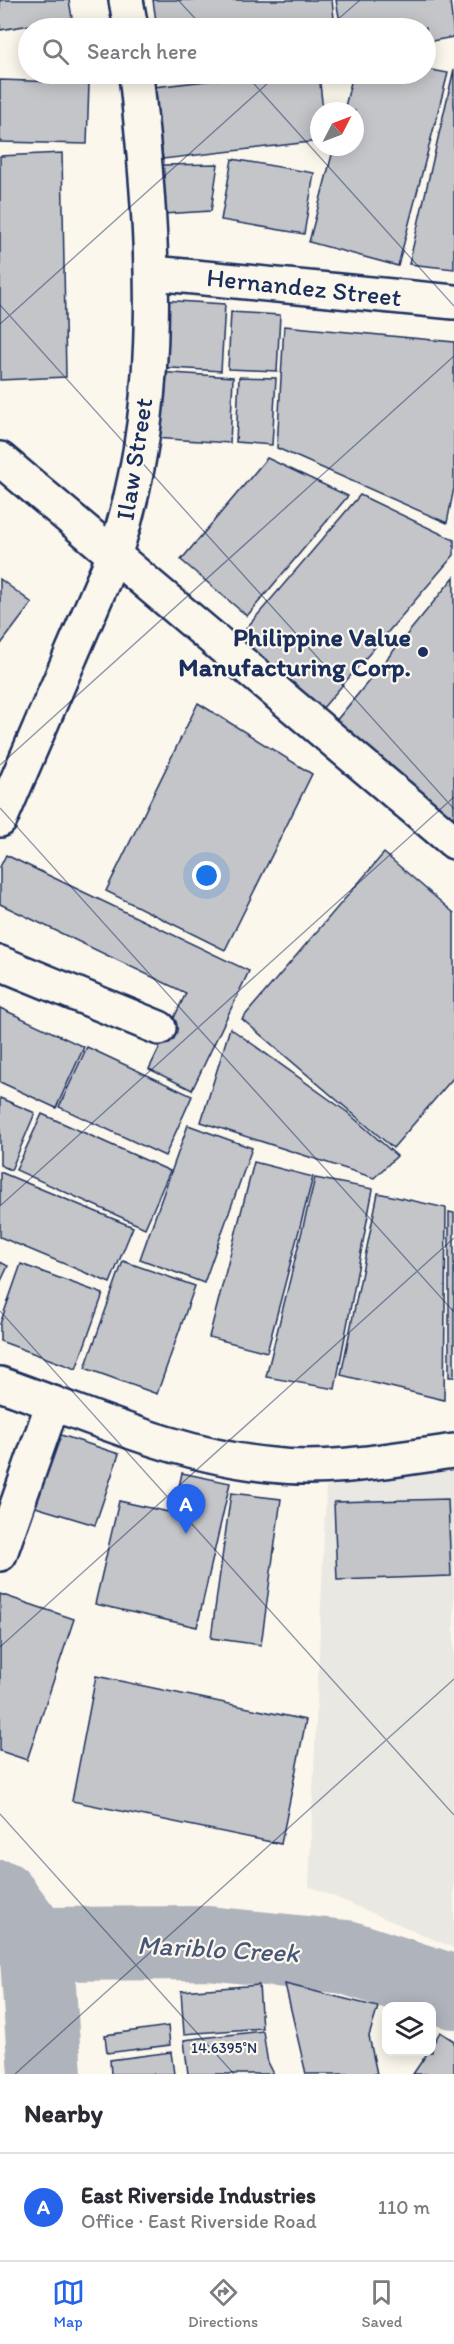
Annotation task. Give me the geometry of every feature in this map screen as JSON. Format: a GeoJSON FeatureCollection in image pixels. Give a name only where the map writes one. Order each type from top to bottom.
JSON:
{"type":"FeatureCollection","features":[{"type":"Feature","properties":{"kind":"street"},"geometry":{"type":"LineString","coordinates":[[126,0],[129,18]]}},
{"type":"Feature","properties":{"kind":"street","name":"Ilaw Street"},"geometry":{"type":"LineString","coordinates":[[0,820],[115,553],[127,517],[142,439],[153,273],[150,202],[137,84]]}},
{"type":"Feature","properties":{"kind":"street","name":"Hernandez Street"},"geometry":{"type":"LineString","coordinates":[[153,273],[454,302]]}},
{"type":"Feature","properties":{"kind":"street"},"geometry":{"type":"LineString","coordinates":[[0,459],[115,553],[454,842]]}},
{"type":"Feature","properties":{"kind":"street"},"geometry":{"type":"LineString","coordinates":[[0,963],[159,1028]]}},
{"type":"Feature","properties":{"kind":"street"},"geometry":{"type":"LineString","coordinates":[[0,1384],[168,1444],[221,1458],[273,1466],[325,1466],[454,1451]]}},
{"type":"Feature","properties":{"kind":"street"},"geometry":{"type":"LineString","coordinates":[[0,1554],[53,1402]]}},
{"type":"Feature","properties":{"kind":"shaded area"},"geometry":{"type":"Polygon","coordinates":[[[454,1467],[454,1948],[309,1886],[326,1487],[454,1467]]]}},
{"type":"Feature","properties":{"kind":"building"},"geometry":{"type":"Polygon","coordinates":[[[0,0],[69,0],[72,18],[18,18],[18,27],[0,30],[0,0]]]}},
{"type":"Feature","properties":{"kind":"building"},"geometry":{"type":"Polygon","coordinates":[[[153,0],[332,0],[334,18],[156,18],[153,0]]]}},
{"type":"Feature","properties":{"kind":"building"},"geometry":{"type":"Polygon","coordinates":[[[336,0],[450,0],[454,37],[436,40],[436,18],[339,18],[336,0]]]}},
{"type":"Feature","properties":{"kind":"building"},"geometry":{"type":"Polygon","coordinates":[[[454,69],[454,269],[409,264],[454,69]]]}},
{"type":"Feature","properties":{"kind":"building"},"geometry":{"type":"Polygon","coordinates":[[[436,71],[448,73],[398,266],[309,242],[332,156],[364,156],[364,102],[346,102],[351,84],[436,84],[436,71]]]}},
{"type":"Feature","properties":{"kind":"building"},"geometry":{"type":"Polygon","coordinates":[[[0,80],[18,81],[18,84],[89,84],[87,144],[0,142],[0,80]]]}},
{"type":"Feature","properties":{"kind":"building"},"geometry":{"type":"Polygon","coordinates":[[[180,84],[320,84],[322,102],[310,102],[310,142],[163,159],[154,87],[180,84]]]}},
{"type":"Feature","properties":{"kind":"building"},"geometry":{"type":"Polygon","coordinates":[[[62,153],[66,377],[0,380],[0,156],[62,153]]]}},
{"type":"Feature","properties":{"kind":"building"},"geometry":{"type":"Polygon","coordinates":[[[232,159],[314,173],[304,234],[221,220],[232,159]]]}},
{"type":"Feature","properties":{"kind":"building"},"geometry":{"type":"Polygon","coordinates":[[[218,164],[211,211],[163,214],[162,165],[218,164]]]}},
{"type":"Feature","properties":{"kind":"building"},"geometry":{"type":"Polygon","coordinates":[[[160,300],[225,304],[221,371],[156,367],[160,300]]]}},
{"type":"Feature","properties":{"kind":"building"},"geometry":{"type":"Polygon","coordinates":[[[231,312],[280,315],[277,371],[228,369],[231,312]]]}},
{"type":"Feature","properties":{"kind":"building"},"geometry":{"type":"Polygon","coordinates":[[[284,326],[454,342],[454,488],[447,523],[277,448],[284,326]]]}},
{"type":"Feature","properties":{"kind":"building"},"geometry":{"type":"Polygon","coordinates":[[[157,372],[233,377],[230,443],[153,438],[157,372]]]}},
{"type":"Feature","properties":{"kind":"building"},"geometry":{"type":"Polygon","coordinates":[[[239,377],[276,378],[272,445],[236,442],[239,377]]]}},
{"type":"Feature","properties":{"kind":"building"},"geometry":{"type":"Polygon","coordinates":[[[267,458],[348,496],[247,616],[181,560],[267,458]]]}},
{"type":"Feature","properties":{"kind":"building"},"geometry":{"type":"Polygon","coordinates":[[[360,495],[454,540],[454,555],[316,716],[232,645],[360,495]]]}},
{"type":"Feature","properties":{"kind":"building","name":"Philippine Value Manufacturing Corp."},"geometry":{"type":"Polygon","coordinates":[[[454,577],[454,829],[331,727],[454,577]]]}},
{"type":"Feature","properties":{"kind":"building"},"geometry":{"type":"Polygon","coordinates":[[[0,579],[32,603],[1,644],[0,643],[0,579]]]}},
{"type":"Feature","properties":{"kind":"building"},"geometry":{"type":"Polygon","coordinates":[[[198,703],[312,774],[225,950],[106,891],[198,703]]]}},
{"type":"Feature","properties":{"kind":"building"},"geometry":{"type":"Polygon","coordinates":[[[384,853],[454,913],[454,1077],[393,1148],[242,1019],[384,853]]]}},
{"type":"Feature","properties":{"kind":"building"},"geometry":{"type":"Polygon","coordinates":[[[6,855],[249,971],[192,1090],[149,1069],[186,993],[0,904],[0,867],[6,855]]]}},
{"type":"Feature","properties":{"kind":"building"},"geometry":{"type":"Polygon","coordinates":[[[0,1008],[84,1047],[56,1108],[0,1082],[0,1008]]]}},
{"type":"Feature","properties":{"kind":"building"},"geometry":{"type":"Polygon","coordinates":[[[230,1028],[347,1112],[397,1156],[374,1178],[201,1122],[230,1028]]]}},
{"type":"Feature","properties":{"kind":"building"},"geometry":{"type":"Polygon","coordinates":[[[87,1047],[192,1096],[165,1156],[59,1107],[87,1047]]]}},
{"type":"Feature","properties":{"kind":"building"},"geometry":{"type":"Polygon","coordinates":[[[0,1098],[35,1113],[11,1170],[0,1165],[0,1098]]]}},
{"type":"Feature","properties":{"kind":"building"},"geometry":{"type":"Polygon","coordinates":[[[42,1114],[170,1171],[145,1228],[16,1170],[42,1114]]]}},
{"type":"Feature","properties":{"kind":"building"},"geometry":{"type":"Polygon","coordinates":[[[188,1125],[252,1148],[204,1283],[140,1259],[188,1125]]]}},
{"type":"Feature","properties":{"kind":"building"},"geometry":{"type":"Polygon","coordinates":[[[254,1162],[313,1177],[267,1352],[209,1337],[254,1162]]]}},
{"type":"Feature","properties":{"kind":"building"},"geometry":{"type":"Polygon","coordinates":[[[0,1172],[133,1227],[110,1283],[0,1237],[0,1172]]]}},
{"type":"Feature","properties":{"kind":"building"},"geometry":{"type":"Polygon","coordinates":[[[315,1178],[373,1189],[335,1389],[266,1377],[315,1178]]]}},
{"type":"Feature","properties":{"kind":"building"},"geometry":{"type":"Polygon","coordinates":[[[378,1193],[446,1208],[444,1400],[341,1375],[378,1193]]]}},
{"type":"Feature","properties":{"kind":"building"},"geometry":{"type":"Polygon","coordinates":[[[449,1212],[454,1213],[454,1377],[449,1377],[449,1212]]]}},
{"type":"Feature","properties":{"kind":"building"},"geometry":{"type":"Polygon","coordinates":[[[123,1261],[195,1286],[157,1394],[85,1368],[123,1261]]]}},
{"type":"Feature","properties":{"kind":"building"},"geometry":{"type":"Polygon","coordinates":[[[0,1262],[8,1266],[0,1283],[0,1262]]]}},
{"type":"Feature","properties":{"kind":"building"},"geometry":{"type":"Polygon","coordinates":[[[21,1264],[103,1294],[76,1369],[0,1341],[0,1324],[21,1264]]]}},
{"type":"Feature","properties":{"kind":"building"},"geometry":{"type":"Polygon","coordinates":[[[55,1433],[119,1454],[95,1525],[32,1506],[55,1433]]]}},
{"type":"Feature","properties":{"kind":"building"},"geometry":{"type":"Polygon","coordinates":[[[182,1473],[230,1483],[197,1627],[95,1604],[119,1501],[173,1513],[182,1473]]]}},
{"type":"Feature","properties":{"kind":"building"},"geometry":{"type":"Polygon","coordinates":[[[231,1493],[281,1499],[261,1645],[211,1638],[231,1493]]]}},
{"type":"Feature","properties":{"kind":"building"},"geometry":{"type":"Polygon","coordinates":[[[448,1499],[451,1576],[337,1580],[334,1502],[448,1499]]]}},
{"type":"Feature","properties":{"kind":"building"},"geometry":{"type":"Polygon","coordinates":[[[0,1594],[74,1619],[27,1760],[0,1751],[0,1594]]]}},
{"type":"Feature","properties":{"kind":"building"},"geometry":{"type":"Polygon","coordinates":[[[96,1676],[306,1720],[281,1844],[72,1801],[96,1676]]]}},
{"type":"Feature","properties":{"kind":"building"},"geometry":{"type":"Polygon","coordinates":[[[285,1984],[378,2007],[369,2036],[377,2074],[306,2074],[285,1984]]]}},
{"type":"Feature","properties":{"kind":"building"},"geometry":{"type":"Polygon","coordinates":[[[259,1985],[262,2028],[184,2034],[181,1991],[259,1985]]]}},
{"type":"Feature","properties":{"kind":"building"},"geometry":{"type":"Polygon","coordinates":[[[168,2026],[170,2045],[107,2053],[105,2035],[168,2026]]]}},
{"type":"Feature","properties":{"kind":"building"},"geometry":{"type":"Polygon","coordinates":[[[263,2031],[268,2064],[273,2074],[188,2074],[184,2040],[263,2031]]]}},
{"type":"Feature","properties":{"kind":"building"},"geometry":{"type":"Polygon","coordinates":[[[440,2032],[454,2041],[454,2074],[413,2074],[425,2056],[436,2056],[436,2039],[440,2032]]]}},
{"type":"Feature","properties":{"kind":"building"},"geometry":{"type":"Polygon","coordinates":[[[171,2052],[174,2074],[111,2074],[110,2060],[171,2052]]]}},
{"type":"Feature","properties":{"kind":"waterway","name":"Mariblo Creek"},"geometry":{"type":"LineString","coordinates":[[0,1897],[36,1944]]}},
{"type":"Feature","properties":{"kind":"waterway","name":"Mariblo Creek"},"geometry":{"type":"LineString","coordinates":[[36,1944],[208,1943],[346,1957],[454,1992]]}},
{"type":"Feature","properties":{"kind":"waterway"},"geometry":{"type":"LineString","coordinates":[[36,1944],[45,2074]]}},
{"type":"Feature","properties":{"kind":"place","name":"Philippine Value Manufacturing Corp."},"geometry":{"type":"Point","coordinates":[423,652]}},
{"type":"Feature","properties":{"kind":"place","name":"East Riverside Industries"},"geometry":{"type":"Point","coordinates":[186,1534]}}]}
